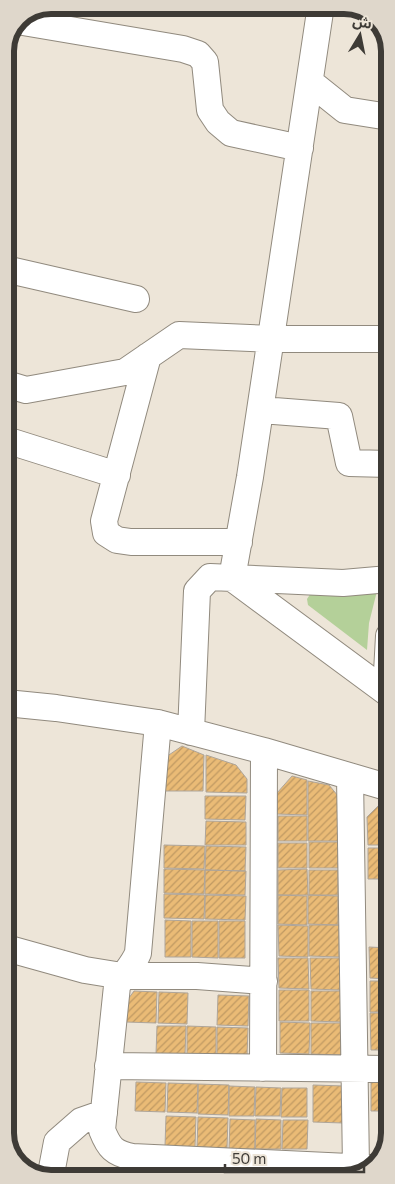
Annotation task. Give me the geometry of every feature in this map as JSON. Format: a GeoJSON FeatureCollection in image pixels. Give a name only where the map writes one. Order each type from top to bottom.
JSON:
{"type":"FeatureCollection","features":[{"type":"Feature","properties":{"kind":"street"},"geometry":{"type":"LineString","coordinates":[[232,578],[261,410],[320,14]]}},
{"type":"Feature","properties":{"kind":"street"},"geometry":{"type":"LineString","coordinates":[[27,23],[183,49],[198,54],[204,62],[210,110],[218,122],[231,133],[300,148]]}},
{"type":"Feature","properties":{"kind":"street"},"geometry":{"type":"LineString","coordinates":[[310,82],[345,110],[381,116]]}},
{"type":"Feature","properties":{"kind":"street"},"geometry":{"type":"LineString","coordinates":[[14,271],[136,299]]}},
{"type":"Feature","properties":{"kind":"street"},"geometry":{"type":"LineString","coordinates":[[14,386],[26,390],[125,372],[179,335],[272,339],[381,339]]}},
{"type":"Feature","properties":{"kind":"street"},"geometry":{"type":"LineString","coordinates":[[148,356],[104,521],[106,533],[117,540],[131,542],[239,542]]}},
{"type":"Feature","properties":{"kind":"street"},"geometry":{"type":"LineString","coordinates":[[261,410],[339,416],[349,463],[381,464]]}},
{"type":"Feature","properties":{"kind":"street"},"geometry":{"type":"LineString","coordinates":[[14,443],[117,475]]}},
{"type":"Feature","properties":{"kind":"street"},"geometry":{"type":"LineString","coordinates":[[191,732],[197,591],[210,578],[343,583],[381,579]]}},
{"type":"Feature","properties":{"kind":"street"},"geometry":{"type":"LineString","coordinates":[[232,578],[381,688]]}},
{"type":"Feature","properties":{"kind":"street"},"geometry":{"type":"LineString","coordinates":[[14,703],[158,723],[264,751],[381,786]]}},
{"type":"Feature","properties":{"kind":"street"},"geometry":{"type":"LineString","coordinates":[[158,723],[138,954],[117,986],[102,1130],[107,1142],[118,1154],[137,1168],[356,1168]]}},
{"type":"Feature","properties":{"kind":"street"},"geometry":{"type":"LineString","coordinates":[[263,1068],[264,751]]}},
{"type":"Feature","properties":{"kind":"street"},"geometry":{"type":"LineString","coordinates":[[350,777],[355,1069],[363,1165]]}},
{"type":"Feature","properties":{"kind":"street"},"geometry":{"type":"LineString","coordinates":[[14,950],[85,970],[122,976],[197,976],[264,981]]}},
{"type":"Feature","properties":{"kind":"street"},"geometry":{"type":"LineString","coordinates":[[108,1066],[381,1070]]}},
{"type":"Feature","properties":{"kind":"street"},"geometry":{"type":"LineString","coordinates":[[52,1170],[57,1142],[81,1122],[104,1113]]}},
{"type":"Feature","properties":{"kind":"green space"},"geometry":{"type":"Polygon","coordinates":[[[377,591],[369,623],[367,650],[308,605],[307,599],[311,593],[377,591]]]}},
{"type":"Feature","properties":{"kind":"building"},"geometry":{"type":"Polygon","coordinates":[[[379,278],[381,278],[381,304],[379,278]]]}},
{"type":"Feature","properties":{"kind":"building"},"geometry":{"type":"Polygon","coordinates":[[[182,746],[204,755],[203,791],[165,791],[166,757],[182,746]]]}},
{"type":"Feature","properties":{"kind":"building"},"geometry":{"type":"Polygon","coordinates":[[[206,755],[236,765],[247,779],[247,793],[206,792],[206,755]]]}},
{"type":"Feature","properties":{"kind":"building"},"geometry":{"type":"Polygon","coordinates":[[[292,776],[307,780],[307,815],[277,814],[277,793],[292,776]]]}},
{"type":"Feature","properties":{"kind":"building"},"geometry":{"type":"Polygon","coordinates":[[[308,781],[329,785],[338,796],[338,841],[308,841],[308,781]]]}},
{"type":"Feature","properties":{"kind":"building"},"geometry":{"type":"Polygon","coordinates":[[[205,796],[246,796],[245,820],[205,819],[205,796]]]}},
{"type":"Feature","properties":{"kind":"building"},"geometry":{"type":"Polygon","coordinates":[[[379,805],[381,806],[381,845],[368,845],[367,817],[379,805]]]}},
{"type":"Feature","properties":{"kind":"building"},"geometry":{"type":"Polygon","coordinates":[[[278,816],[307,816],[307,841],[278,841],[278,816]]]}},
{"type":"Feature","properties":{"kind":"building"},"geometry":{"type":"Polygon","coordinates":[[[206,821],[246,822],[246,845],[205,845],[206,821]]]}},
{"type":"Feature","properties":{"kind":"building"},"geometry":{"type":"Polygon","coordinates":[[[309,842],[338,842],[338,868],[309,868],[309,842]]]}},
{"type":"Feature","properties":{"kind":"building"},"geometry":{"type":"Polygon","coordinates":[[[278,843],[307,843],[307,868],[278,868],[278,843]]]}},
{"type":"Feature","properties":{"kind":"building"},"geometry":{"type":"Polygon","coordinates":[[[164,845],[205,846],[204,869],[164,868],[164,845]]]}},
{"type":"Feature","properties":{"kind":"building"},"geometry":{"type":"Polygon","coordinates":[[[206,846],[246,847],[245,871],[205,870],[206,846]]]}},
{"type":"Feature","properties":{"kind":"building"},"geometry":{"type":"Polygon","coordinates":[[[368,848],[381,848],[381,879],[368,879],[368,848]]]}},
{"type":"Feature","properties":{"kind":"building"},"geometry":{"type":"Polygon","coordinates":[[[164,869],[205,870],[204,894],[164,893],[164,869]]]}},
{"type":"Feature","properties":{"kind":"building"},"geometry":{"type":"Polygon","coordinates":[[[307,869],[308,895],[278,895],[278,870],[307,869]]]}},
{"type":"Feature","properties":{"kind":"building"},"geometry":{"type":"Polygon","coordinates":[[[205,870],[246,871],[245,895],[205,894],[205,870]]]}},
{"type":"Feature","properties":{"kind":"building"},"geometry":{"type":"Polygon","coordinates":[[[309,870],[338,870],[338,895],[309,895],[309,870]]]}},
{"type":"Feature","properties":{"kind":"building"},"geometry":{"type":"Polygon","coordinates":[[[164,894],[205,895],[204,919],[164,918],[164,894]]]}},
{"type":"Feature","properties":{"kind":"building"},"geometry":{"type":"Polygon","coordinates":[[[205,895],[246,896],[245,920],[205,919],[205,895]]]}},
{"type":"Feature","properties":{"kind":"building"},"geometry":{"type":"Polygon","coordinates":[[[278,895],[307,896],[307,925],[278,924],[278,895]]]}},
{"type":"Feature","properties":{"kind":"building"},"geometry":{"type":"Polygon","coordinates":[[[308,895],[338,896],[338,925],[308,924],[308,895]]]}},
{"type":"Feature","properties":{"kind":"building"},"geometry":{"type":"Polygon","coordinates":[[[165,920],[191,921],[191,957],[165,957],[165,920]]]}},
{"type":"Feature","properties":{"kind":"building"},"geometry":{"type":"Polygon","coordinates":[[[192,921],[218,921],[218,958],[192,957],[192,921]]]}},
{"type":"Feature","properties":{"kind":"building"},"geometry":{"type":"Polygon","coordinates":[[[219,921],[245,921],[245,958],[219,958],[219,921]]]}},
{"type":"Feature","properties":{"kind":"building"},"geometry":{"type":"Polygon","coordinates":[[[278,925],[308,926],[308,957],[279,956],[278,925]]]}},
{"type":"Feature","properties":{"kind":"building"},"geometry":{"type":"Polygon","coordinates":[[[309,925],[339,925],[339,957],[309,956],[309,925]]]}},
{"type":"Feature","properties":{"kind":"building"},"geometry":{"type":"Polygon","coordinates":[[[369,947],[381,948],[381,979],[370,978],[369,947]]]}},
{"type":"Feature","properties":{"kind":"building"},"geometry":{"type":"Polygon","coordinates":[[[278,958],[308,958],[309,989],[279,988],[278,958]]]}},
{"type":"Feature","properties":{"kind":"building"},"geometry":{"type":"Polygon","coordinates":[[[310,958],[340,958],[340,990],[311,989],[310,958]]]}},
{"type":"Feature","properties":{"kind":"building"},"geometry":{"type":"Polygon","coordinates":[[[370,981],[381,981],[381,1012],[370,1012],[370,981]]]}},
{"type":"Feature","properties":{"kind":"building"},"geometry":{"type":"Polygon","coordinates":[[[279,990],[309,990],[309,1021],[279,1021],[279,990]]]}},
{"type":"Feature","properties":{"kind":"building"},"geometry":{"type":"Polygon","coordinates":[[[134,991],[157,992],[156,1023],[126,1022],[126,1002],[134,991]]]}},
{"type":"Feature","properties":{"kind":"building"},"geometry":{"type":"Polygon","coordinates":[[[311,991],[341,991],[341,1022],[311,1021],[311,991]]]}},
{"type":"Feature","properties":{"kind":"building"},"geometry":{"type":"Polygon","coordinates":[[[159,992],[188,993],[187,1024],[158,1023],[159,992]]]}},
{"type":"Feature","properties":{"kind":"building"},"geometry":{"type":"Polygon","coordinates":[[[218,995],[249,996],[248,1026],[217,1025],[218,995]]]}},
{"type":"Feature","properties":{"kind":"building"},"geometry":{"type":"Polygon","coordinates":[[[370,1013],[381,1013],[381,1050],[371,1050],[370,1013]]]}},
{"type":"Feature","properties":{"kind":"building"},"geometry":{"type":"Polygon","coordinates":[[[280,1022],[310,1023],[309,1054],[280,1053],[280,1022]]]}},
{"type":"Feature","properties":{"kind":"building"},"geometry":{"type":"Polygon","coordinates":[[[311,1023],[341,1023],[341,1055],[311,1054],[311,1023]]]}},
{"type":"Feature","properties":{"kind":"building"},"geometry":{"type":"Polygon","coordinates":[[[157,1026],[186,1026],[185,1055],[156,1054],[157,1026]]]}},
{"type":"Feature","properties":{"kind":"building"},"geometry":{"type":"Polygon","coordinates":[[[187,1026],[216,1027],[216,1055],[187,1055],[187,1026]]]}},
{"type":"Feature","properties":{"kind":"building"},"geometry":{"type":"Polygon","coordinates":[[[217,1027],[248,1028],[247,1056],[217,1056],[217,1027]]]}},
{"type":"Feature","properties":{"kind":"building"},"geometry":{"type":"Polygon","coordinates":[[[381,1080],[381,1111],[371,1111],[371,1081],[381,1080]]]}},
{"type":"Feature","properties":{"kind":"building"},"geometry":{"type":"Polygon","coordinates":[[[136,1082],[166,1083],[165,1112],[135,1111],[136,1082]]]}},
{"type":"Feature","properties":{"kind":"building"},"geometry":{"type":"Polygon","coordinates":[[[168,1083],[198,1084],[197,1113],[167,1112],[168,1083]]]}},
{"type":"Feature","properties":{"kind":"building"},"geometry":{"type":"Polygon","coordinates":[[[198,1084],[229,1085],[228,1115],[198,1114],[198,1084]]]}},
{"type":"Feature","properties":{"kind":"building"},"geometry":{"type":"Polygon","coordinates":[[[313,1085],[344,1086],[343,1123],[313,1122],[313,1085]]]}},
{"type":"Feature","properties":{"kind":"building"},"geometry":{"type":"Polygon","coordinates":[[[229,1086],[255,1087],[254,1116],[229,1116],[229,1086]]]}},
{"type":"Feature","properties":{"kind":"building"},"geometry":{"type":"Polygon","coordinates":[[[256,1087],[281,1088],[280,1116],[255,1116],[256,1087]]]}},
{"type":"Feature","properties":{"kind":"building"},"geometry":{"type":"Polygon","coordinates":[[[282,1088],[307,1088],[307,1117],[281,1117],[282,1088]]]}},
{"type":"Feature","properties":{"kind":"building"},"geometry":{"type":"Polygon","coordinates":[[[166,1116],[196,1117],[195,1147],[165,1146],[166,1116]]]}},
{"type":"Feature","properties":{"kind":"building"},"geometry":{"type":"Polygon","coordinates":[[[198,1117],[228,1118],[227,1148],[197,1147],[198,1117]]]}},
{"type":"Feature","properties":{"kind":"building"},"geometry":{"type":"Polygon","coordinates":[[[230,1119],[255,1120],[255,1149],[229,1149],[230,1119]]]}},
{"type":"Feature","properties":{"kind":"building"},"geometry":{"type":"Polygon","coordinates":[[[256,1119],[281,1120],[281,1149],[255,1149],[256,1119]]]}},
{"type":"Feature","properties":{"kind":"building"},"geometry":{"type":"Polygon","coordinates":[[[283,1120],[308,1120],[307,1149],[282,1149],[283,1120]]]}}]}
